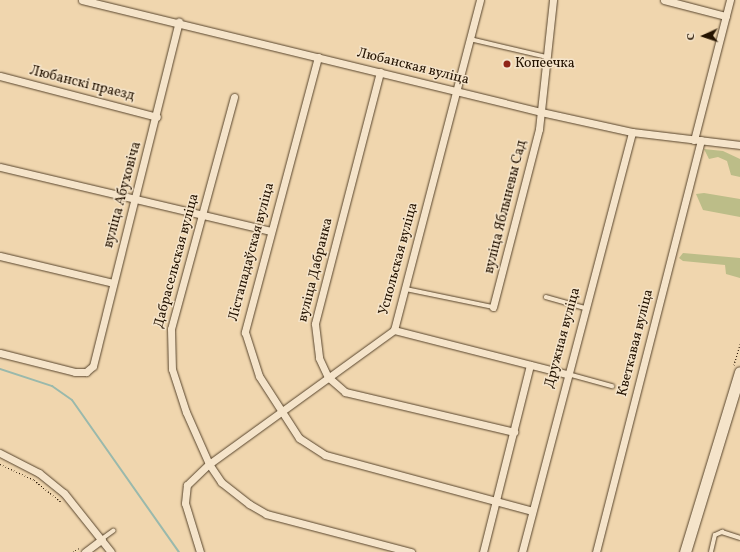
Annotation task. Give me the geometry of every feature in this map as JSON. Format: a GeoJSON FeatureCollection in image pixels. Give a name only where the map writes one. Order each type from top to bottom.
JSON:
{"type":"FeatureCollection","features":[{"type":"Feature","properties":{"kind":"main road"},"geometry":{"type":"LineString","coordinates":[[686,552],[740,372]]}},
{"type":"Feature","properties":{"kind":"street","name":"Любанская вуліца"},"geometry":{"type":"LineString","coordinates":[[82,0],[179,22],[541,112],[632,132],[740,145]]}},
{"type":"Feature","properties":{"kind":"street","name":"Успольская вуліца"},"geometry":{"type":"LineString","coordinates":[[480,0],[406,289],[394,330],[567,374]]}},
{"type":"Feature","properties":{"kind":"street","name":"вуліца Яблыневы Сад"},"geometry":{"type":"LineString","coordinates":[[493,307],[541,112],[553,0]]}},
{"type":"Feature","properties":{"kind":"street"},"geometry":{"type":"LineString","coordinates":[[664,0],[726,16]]}},
{"type":"Feature","properties":{"kind":"street","name":"Кветкавая вуліца"},"geometry":{"type":"LineString","coordinates":[[596,552],[730,0]]}},
{"type":"Feature","properties":{"kind":"street","name":"вуліца Абуховіча"},"geometry":{"type":"LineString","coordinates":[[0,353],[86,372],[93,366],[113,283],[157,117],[179,22]]}},
{"type":"Feature","properties":{"kind":"street","name":"Лістападаўская вуліца"},"geometry":{"type":"LineString","coordinates":[[318,57],[244,332],[259,376],[299,438],[325,455],[532,511]]}},
{"type":"Feature","properties":{"kind":"street","name":"вуліца Дабранка"},"geometry":{"type":"LineString","coordinates":[[328,377],[316,348],[315,324],[380,72]]}},
{"type":"Feature","properties":{"kind":"street","name":"Любанскі праезд"},"geometry":{"type":"LineString","coordinates":[[0,76],[157,117]]}},
{"type":"Feature","properties":{"kind":"street","name":"Дабрасельская вуліца"},"geometry":{"type":"LineString","coordinates":[[234,97],[202,214],[169,348],[186,412],[209,464],[221,482],[266,514],[410,552]]}},
{"type":"Feature","properties":{"kind":"street","name":"Дружная вуліца"},"geometry":{"type":"LineString","coordinates":[[522,552],[567,374],[632,132]]}},
{"type":"Feature","properties":{"kind":"street"},"geometry":{"type":"LineString","coordinates":[[0,168],[271,231]]}},
{"type":"Feature","properties":{"kind":"street"},"geometry":{"type":"LineString","coordinates":[[0,256],[113,283]]}},
{"type":"Feature","properties":{"kind":"street"},"geometry":{"type":"LineString","coordinates":[[200,552],[184,494],[187,485],[209,464],[394,330]]}},
{"type":"Feature","properties":{"kind":"street"},"geometry":{"type":"LineString","coordinates":[[483,552],[530,365]]}},
{"type":"Feature","properties":{"kind":"street"},"geometry":{"type":"LineString","coordinates":[[328,377],[355,395],[514,432]]}},
{"type":"Feature","properties":{"kind":"street"},"geometry":{"type":"LineString","coordinates":[[0,453],[39,473],[64,493],[111,552]]}},
{"type":"Feature","properties":{"kind":"street"},"geometry":{"type":"LineString","coordinates":[[84,548],[102,539]]}},
{"type":"Feature","properties":{"kind":"lane"},"geometry":{"type":"LineString","coordinates":[[470,39],[547,57]]}},
{"type":"Feature","properties":{"kind":"lane"},"geometry":{"type":"LineString","coordinates":[[406,289],[493,307]]}},
{"type":"Feature","properties":{"kind":"lane"},"geometry":{"type":"LineString","coordinates":[[546,297],[585,308]]}},
{"type":"Feature","properties":{"kind":"lane"},"geometry":{"type":"LineString","coordinates":[[567,374],[612,386]]}},
{"type":"Feature","properties":{"kind":"lane"},"geometry":{"type":"LineString","coordinates":[[102,539],[113,531]]}},
{"type":"Feature","properties":{"kind":"lane"},"geometry":{"type":"LineString","coordinates":[[711,552],[715,535],[722,532],[740,538]]}},
{"type":"Feature","properties":{"kind":"path"},"geometry":{"type":"LineString","coordinates":[[0,464],[34,480],[67,508]]}},
{"type":"Feature","properties":{"kind":"path"},"geometry":{"type":"LineString","coordinates":[[73,552],[84,548]]}},
{"type":"Feature","properties":{"kind":"green space"},"geometry":{"type":"Polygon","coordinates":[[[704,149],[723,151],[740,159],[740,177],[731,175],[727,161],[718,157],[709,159],[704,149]]]}},
{"type":"Feature","properties":{"kind":"green space"},"geometry":{"type":"Polygon","coordinates":[[[704,193],[740,199],[740,217],[703,210],[696,194],[704,193]]]}},
{"type":"Feature","properties":{"kind":"green space"},"geometry":{"type":"Polygon","coordinates":[[[683,253],[740,258],[740,278],[726,274],[725,265],[683,261],[679,258],[683,253]]]}},
{"type":"Feature","properties":{"kind":"waterway"},"geometry":{"type":"LineString","coordinates":[[0,369],[52,386],[72,400],[179,552]]}},
{"type":"Feature","properties":{"kind":"place","name":"Копеечка"},"geometry":{"type":"Point","coordinates":[507,64]}}]}
